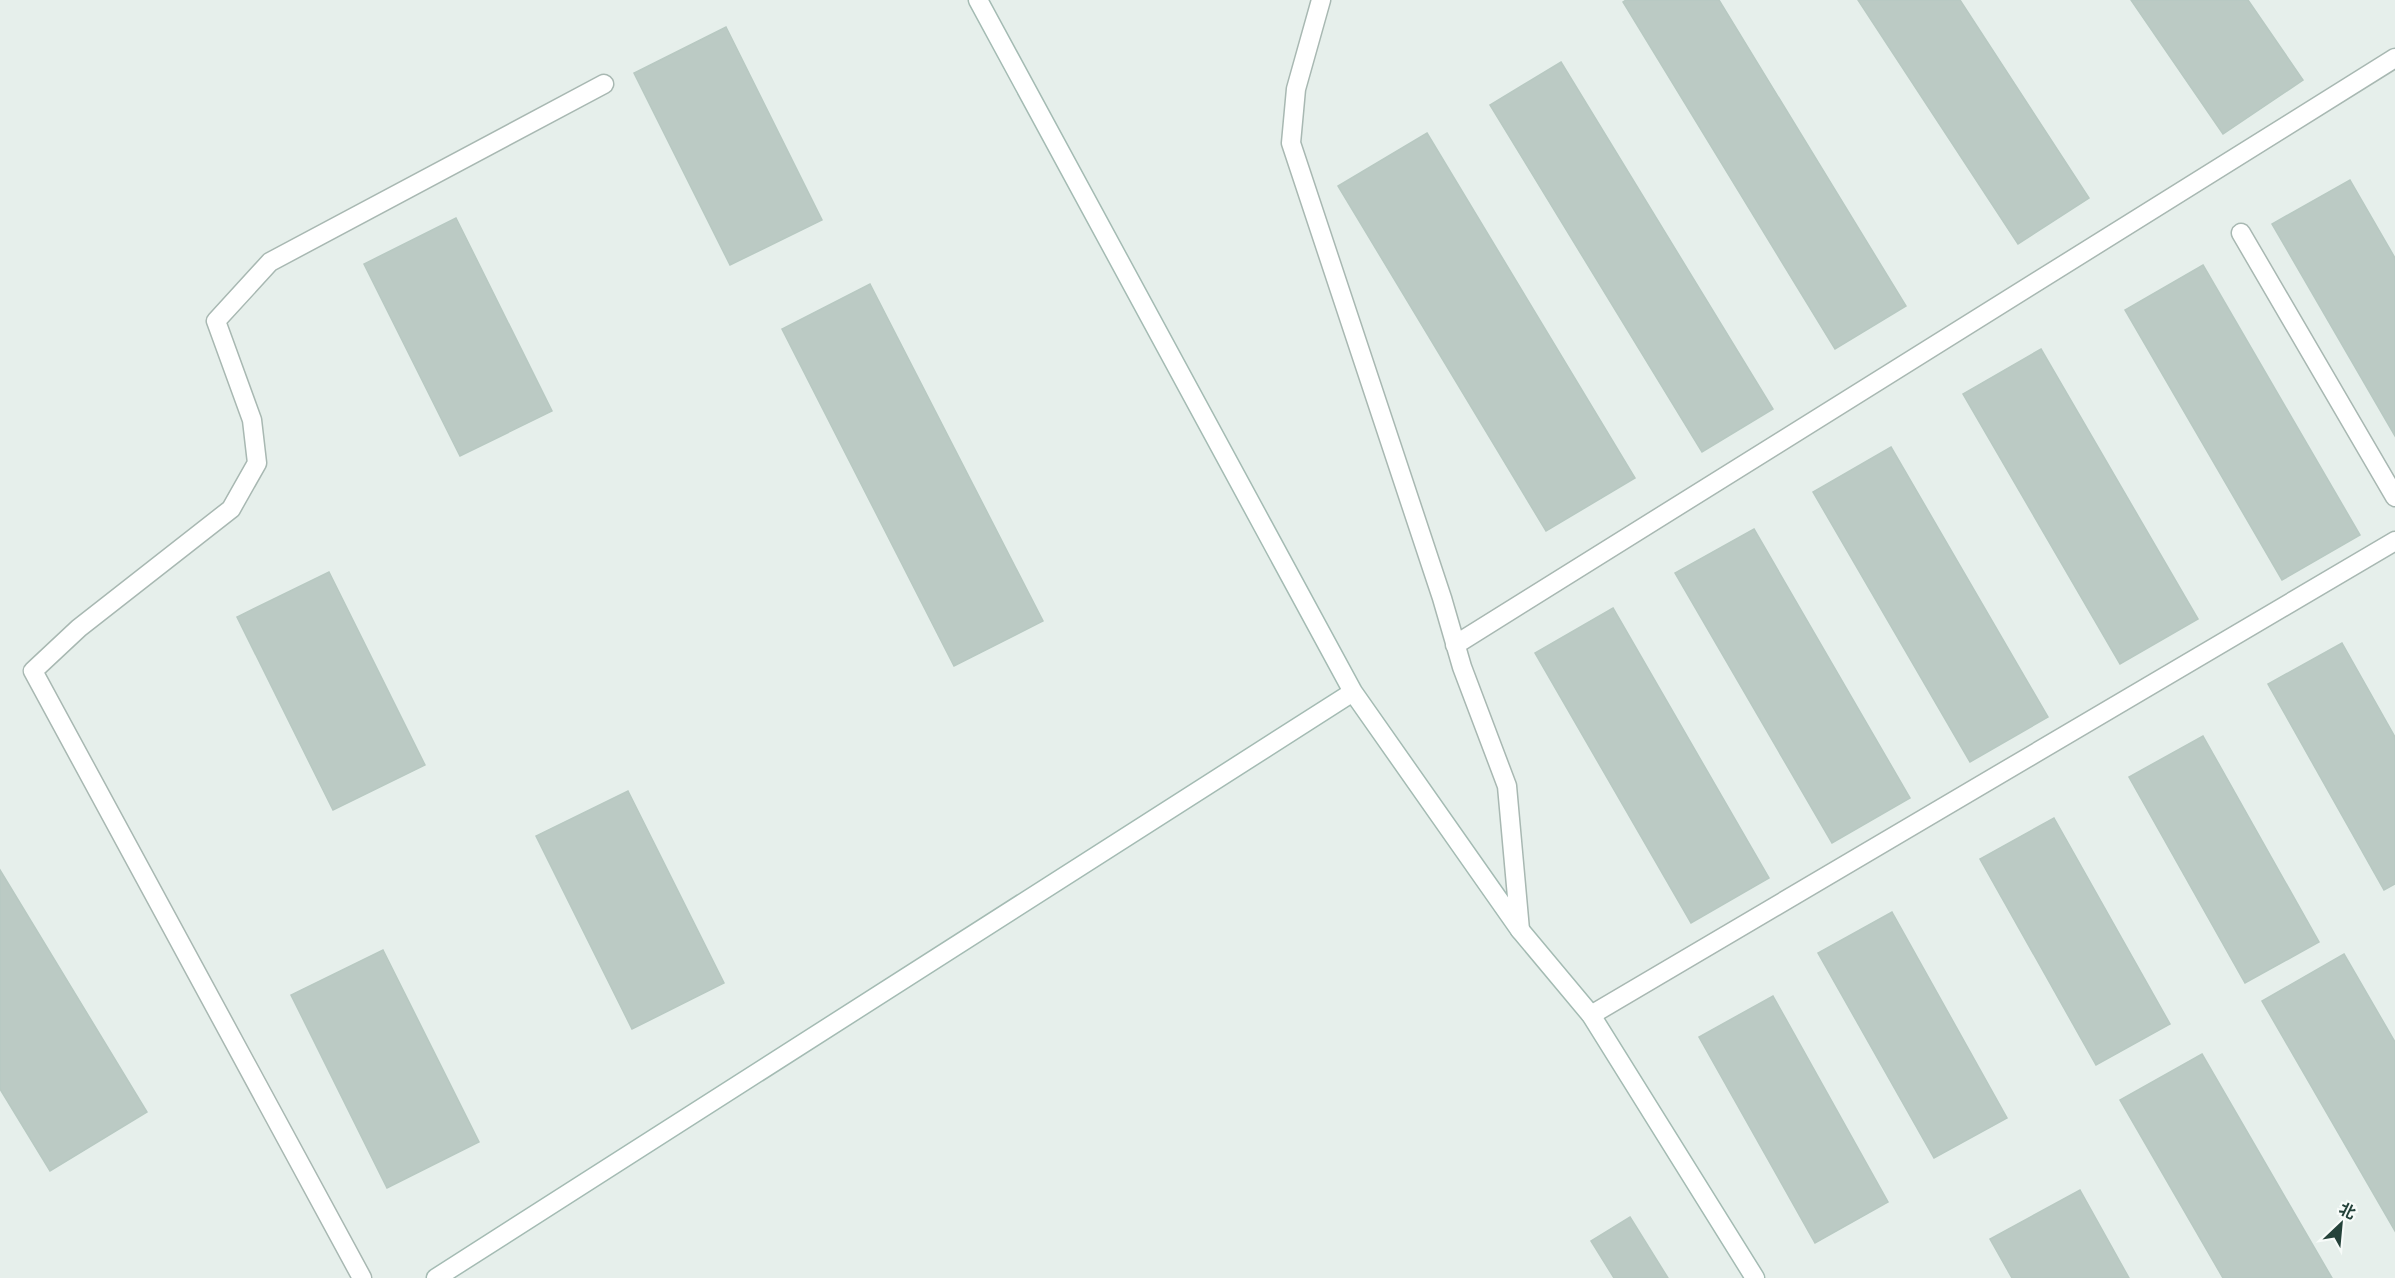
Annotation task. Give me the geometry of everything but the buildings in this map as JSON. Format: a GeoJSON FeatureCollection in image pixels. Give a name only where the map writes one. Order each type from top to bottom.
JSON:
{"type":"FeatureCollection","features":[{"type":"Feature","properties":{"kind":"street"},"geometry":{"type":"LineString","coordinates":[[978,0],[1353,692],[1520,930],[1591,1015],[1755,1278]]}},
{"type":"Feature","properties":{"kind":"street"},"geometry":{"type":"LineString","coordinates":[[1321,0],[1296,89],[1292,143],[1455,645],[1507,786],[1520,930]]}},
{"type":"Feature","properties":{"kind":"street"},"geometry":{"type":"LineString","coordinates":[[1455,645],[2395,58]]}},
{"type":"Feature","properties":{"kind":"street"},"geometry":{"type":"LineString","coordinates":[[362,1278],[33,672],[79,628],[231,509],[257,463],[252,420],[216,321],[270,262],[604,84]]}},
{"type":"Feature","properties":{"kind":"street"},"geometry":{"type":"LineString","coordinates":[[2241,233],[2395,497]]}},
{"type":"Feature","properties":{"kind":"street"},"geometry":{"type":"LineString","coordinates":[[1591,1015],[2395,541]]}},
{"type":"Feature","properties":{"kind":"street"},"geometry":{"type":"LineString","coordinates":[[436,1278],[1353,692]]}}]}
